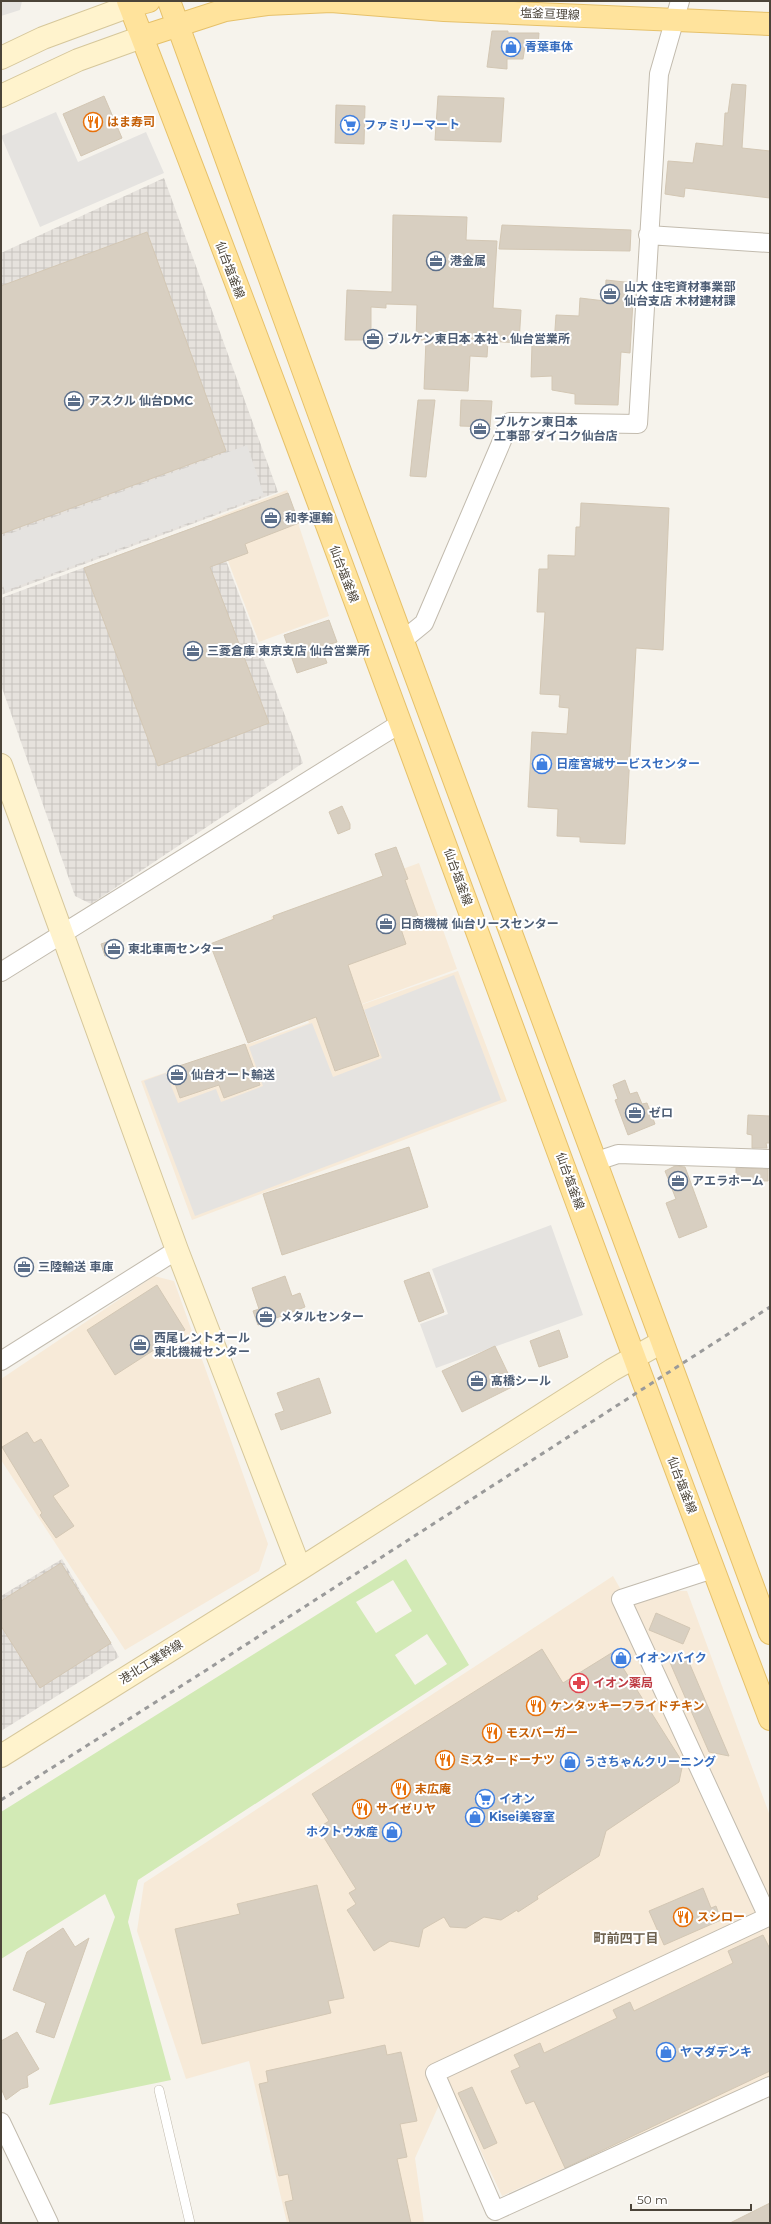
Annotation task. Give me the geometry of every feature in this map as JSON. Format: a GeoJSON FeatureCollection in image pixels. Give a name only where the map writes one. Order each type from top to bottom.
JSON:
{"type":"FeatureCollection","features":[{"type":"Feature","properties":{"kind":"main road"},"geometry":{"type":"LineString","coordinates":[[169,1],[402,641],[770,1633]]}},
{"type":"Feature","properties":{"kind":"main road","name":"塩釜亘理線"},"geometry":{"type":"LineString","coordinates":[[142,37],[178,23],[225,10],[267,4],[331,1],[444,10],[678,10],[770,24]]}},
{"type":"Feature","properties":{"kind":"main road"},"geometry":{"type":"LineString","coordinates":[[135,3],[142,37]]}},
{"type":"Feature","properties":{"kind":"main road","name":"仙台塩釜線"},"geometry":{"type":"LineString","coordinates":[[142,37],[401,723],[634,1357],[770,1719]]}},
{"type":"Feature","properties":{"kind":"street"},"geometry":{"type":"LineString","coordinates":[[1,58],[43,38],[135,3]]}},
{"type":"Feature","properties":{"kind":"street"},"geometry":{"type":"LineString","coordinates":[[402,641],[424,622],[510,422],[638,424],[648,236],[659,74],[678,10]]}},
{"type":"Feature","properties":{"kind":"street"},"geometry":{"type":"LineString","coordinates":[[1,96],[78,60],[142,37]]}},
{"type":"Feature","properties":{"kind":"street"},"geometry":{"type":"LineString","coordinates":[[648,236],[770,243]]}},
{"type":"Feature","properties":{"kind":"street"},"geometry":{"type":"LineString","coordinates":[[1,972],[401,723]]}},
{"type":"Feature","properties":{"kind":"street"},"geometry":{"type":"LineString","coordinates":[[1,765],[177,1250],[300,1569]]}},
{"type":"Feature","properties":{"kind":"street"},"geometry":{"type":"LineString","coordinates":[[594,1162],[618,1154],[770,1159]]}},
{"type":"Feature","properties":{"kind":"street"},"geometry":{"type":"LineString","coordinates":[[1,1361],[177,1250]]}},
{"type":"Feature","properties":{"kind":"street","name":"港北工業幹線"},"geometry":{"type":"LineString","coordinates":[[1,1756],[300,1569],[634,1357],[662,1342]]}},
{"type":"Feature","properties":{"kind":"street"},"geometry":{"type":"LineString","coordinates":[[713,1569],[621,1599],[769,1917],[435,2073],[497,2217],[770,2086]]}},
{"type":"Feature","properties":{"kind":"street"},"geometry":{"type":"LineString","coordinates":[[1,2122],[49,2223]]}},
{"type":"Feature","properties":{"kind":"lane"},"geometry":{"type":"LineString","coordinates":[[159,2090],[190,2223]]}},
{"type":"Feature","properties":{"kind":"shaded area"},"geometry":{"type":"Polygon","coordinates":[[[1,1],[22,1],[20,10],[1,16],[1,1]]]}},
{"type":"Feature","properties":{"kind":"shaded area"},"geometry":{"type":"Polygon","coordinates":[[[56,112],[78,162],[146,132],[164,173],[40,227],[1,136],[56,112]]]}},
{"type":"Feature","properties":{"kind":"shaded area"},"geometry":{"type":"Polygon","coordinates":[[[164,178],[278,492],[1,595],[1,253],[164,178]]]}},
{"type":"Feature","properties":{"kind":"shaded area"},"geometry":{"type":"Polygon","coordinates":[[[247,445],[264,495],[5,591],[1,581],[1,537],[247,445]]]}},
{"type":"Feature","properties":{"kind":"shaded area"},"geometry":{"type":"Polygon","coordinates":[[[287,490],[329,616],[259,642],[212,519],[287,490]]]}},
{"type":"Feature","properties":{"kind":"shaded area"},"geometry":{"type":"Polygon","coordinates":[[[211,521],[303,763],[91,904],[75,896],[1,685],[1,598],[211,521]]]}},
{"type":"Feature","properties":{"kind":"shaded area"},"geometry":{"type":"Polygon","coordinates":[[[419,863],[457,969],[332,1015],[458,971],[507,1101],[192,1220],[141,1081],[309,1023],[271,917],[419,863]]]}},
{"type":"Feature","properties":{"kind":"shaded area"},"geometry":{"type":"Polygon","coordinates":[[[454,975],[501,1100],[195,1216],[144,1081],[166,1073],[178,1103],[216,1089],[221,1102],[263,1086],[249,1047],[312,1023],[333,1077],[382,1058],[364,1010],[454,975]]]}},
{"type":"Feature","properties":{"kind":"shaded area"},"geometry":{"type":"Polygon","coordinates":[[[551,1225],[583,1315],[436,1368],[420,1324],[448,1314],[432,1269],[551,1225]]]}},
{"type":"Feature","properties":{"kind":"shaded area"},"geometry":{"type":"Polygon","coordinates":[[[154,1276],[174,1281],[268,1544],[259,1571],[125,1650],[1,1460],[1,1379],[154,1276]]]}},
{"type":"Feature","properties":{"kind":"shaded area"},"geometry":{"type":"Polygon","coordinates":[[[62,1559],[119,1657],[1,1731],[1,1596],[62,1559]]]}},
{"type":"Feature","properties":{"kind":"shaded area"},"geometry":{"type":"Polygon","coordinates":[[[613,1576],[621,1590],[687,1591],[770,1816],[770,2076],[502,2196],[449,2083],[415,2158],[424,2223],[287,2223],[249,2061],[186,2079],[137,1931],[144,1883],[613,1576]]]}},
{"type":"Feature","properties":{"kind":"green space"},"geometry":{"type":"Polygon","coordinates":[[[406,1559],[469,1665],[138,1880],[128,1922],[171,2080],[49,2105],[115,1917],[105,1894],[1,1959],[1,1812],[406,1559]],[[393,1580],[356,1602],[376,1633],[412,1611],[393,1580]],[[427,1634],[395,1655],[415,1685],[447,1664],[427,1634]]]}},
{"type":"Feature","properties":{"kind":"building"},"geometry":{"type":"Polygon","coordinates":[[[492,31],[508,31],[508,33],[539,33],[538,46],[525,46],[523,59],[507,59],[507,69],[487,67],[492,31]]]}},
{"type":"Feature","properties":{"kind":"building"},"geometry":{"type":"Polygon","coordinates":[[[732,84],[746,85],[742,148],[770,151],[770,198],[685,188],[684,197],[665,194],[668,161],[693,163],[696,143],[723,146],[725,113],[728,113],[732,84]]]}},
{"type":"Feature","properties":{"kind":"building"},"geometry":{"type":"Polygon","coordinates":[[[104,96],[122,138],[81,156],[63,114],[104,96]]]}},
{"type":"Feature","properties":{"kind":"building"},"geometry":{"type":"Polygon","coordinates":[[[438,96],[504,98],[501,142],[435,140],[438,96]]]}},
{"type":"Feature","properties":{"kind":"building"},"geometry":{"type":"Polygon","coordinates":[[[336,105],[365,106],[364,144],[335,143],[336,105]]]}},
{"type":"Feature","properties":{"kind":"building"},"geometry":{"type":"Polygon","coordinates":[[[393,215],[467,217],[466,240],[497,241],[493,308],[521,310],[519,343],[488,341],[487,357],[470,356],[468,391],[424,389],[426,340],[416,340],[417,305],[386,304],[386,308],[371,307],[371,340],[345,340],[347,290],[392,292],[393,215]]]}},
{"type":"Feature","properties":{"kind":"building"},"geometry":{"type":"Polygon","coordinates":[[[502,225],[631,230],[630,251],[499,249],[502,225]]]}},
{"type":"Feature","properties":{"kind":"building"},"geometry":{"type":"Polygon","coordinates":[[[147,232],[226,451],[1,534],[1,286],[147,232]]]}},
{"type":"Feature","properties":{"kind":"building"},"geometry":{"type":"Polygon","coordinates":[[[606,280],[634,283],[630,353],[621,352],[618,405],[575,404],[575,394],[552,390],[552,376],[531,377],[532,344],[554,344],[556,315],[579,316],[580,298],[605,301],[606,280]]]}},
{"type":"Feature","properties":{"kind":"building"},"geometry":{"type":"Polygon","coordinates":[[[418,400],[435,400],[426,477],[410,476],[418,400]]]}},
{"type":"Feature","properties":{"kind":"building"},"geometry":{"type":"Polygon","coordinates":[[[461,400],[492,401],[490,427],[460,426],[461,400]]]}},
{"type":"Feature","properties":{"kind":"building"},"geometry":{"type":"Polygon","coordinates":[[[288,493],[299,523],[245,544],[248,553],[210,567],[269,723],[158,766],[84,568],[288,493]]]}},
{"type":"Feature","properties":{"kind":"building"},"geometry":{"type":"Polygon","coordinates":[[[581,503],[669,508],[663,650],[636,648],[625,844],[580,842],[580,837],[557,836],[558,809],[528,807],[532,732],[567,734],[569,708],[559,707],[560,695],[540,694],[545,612],[537,612],[539,569],[548,569],[548,555],[575,556],[576,527],[580,527],[581,503]]]}},
{"type":"Feature","properties":{"kind":"building"},"geometry":{"type":"Polygon","coordinates":[[[329,620],[337,642],[321,647],[327,663],[297,673],[284,635],[329,620]]]}},
{"type":"Feature","properties":{"kind":"building"},"geometry":{"type":"Polygon","coordinates":[[[342,806],[350,824],[350,829],[338,834],[329,812],[342,806]]]}},
{"type":"Feature","properties":{"kind":"building"},"geometry":{"type":"Polygon","coordinates":[[[396,847],[408,879],[405,880],[418,916],[399,923],[406,944],[348,965],[379,1056],[335,1071],[316,1017],[248,1043],[210,944],[274,919],[273,916],[383,876],[375,854],[396,847]]]}},
{"type":"Feature","properties":{"kind":"building"},"geometry":{"type":"Polygon","coordinates":[[[116,939],[120,951],[105,956],[101,944],[116,939]]]}},
{"type":"Feature","properties":{"kind":"building"},"geometry":{"type":"Polygon","coordinates":[[[245,1044],[260,1085],[224,1098],[219,1085],[180,1098],[170,1069],[245,1044]]]}},
{"type":"Feature","properties":{"kind":"building"},"geometry":{"type":"Polygon","coordinates":[[[625,1080],[630,1094],[637,1092],[642,1104],[647,1103],[655,1124],[628,1135],[615,1100],[618,1099],[613,1085],[625,1080]]]}},
{"type":"Feature","properties":{"kind":"building"},"geometry":{"type":"Polygon","coordinates":[[[748,1115],[770,1116],[770,1143],[766,1143],[767,1148],[752,1148],[752,1135],[747,1134],[748,1115]]]}},
{"type":"Feature","properties":{"kind":"building"},"geometry":{"type":"Polygon","coordinates":[[[409,1147],[428,1207],[282,1255],[263,1194],[409,1147]]]}},
{"type":"Feature","properties":{"kind":"building"},"geometry":{"type":"Polygon","coordinates":[[[675,1166],[685,1167],[707,1227],[679,1238],[666,1203],[676,1199],[665,1171],[675,1166]]]}},
{"type":"Feature","properties":{"kind":"building"},"geometry":{"type":"Polygon","coordinates":[[[736,1168],[768,1169],[768,1181],[736,1180],[736,1168]]]}},
{"type":"Feature","properties":{"kind":"building"},"geometry":{"type":"Polygon","coordinates":[[[429,1272],[444,1312],[419,1322],[404,1281],[429,1272]]]}},
{"type":"Feature","properties":{"kind":"building"},"geometry":{"type":"Polygon","coordinates":[[[285,1276],[292,1296],[300,1293],[305,1307],[258,1325],[253,1311],[259,1309],[252,1288],[285,1276]]]}},
{"type":"Feature","properties":{"kind":"building"},"geometry":{"type":"Polygon","coordinates":[[[157,1285],[185,1330],[115,1375],[87,1330],[157,1285]]]}},
{"type":"Feature","properties":{"kind":"building"},"geometry":{"type":"Polygon","coordinates":[[[559,1330],[568,1357],[539,1367],[530,1341],[559,1330]]]}},
{"type":"Feature","properties":{"kind":"building"},"geometry":{"type":"Polygon","coordinates":[[[495,1346],[514,1386],[462,1412],[442,1371],[495,1346]]]}},
{"type":"Feature","properties":{"kind":"building"},"geometry":{"type":"Polygon","coordinates":[[[319,1378],[331,1413],[281,1430],[275,1414],[284,1411],[277,1393],[319,1378]]]}},
{"type":"Feature","properties":{"kind":"building"},"geometry":{"type":"Polygon","coordinates":[[[27,1432],[34,1443],[41,1439],[69,1486],[53,1496],[74,1526],[56,1538],[40,1515],[42,1513],[2,1447],[27,1432]]]}},
{"type":"Feature","properties":{"kind":"building"},"geometry":{"type":"Polygon","coordinates":[[[61,1563],[111,1643],[40,1688],[1,1626],[1,1601],[61,1563]]]}},
{"type":"Feature","properties":{"kind":"building"},"geometry":{"type":"Polygon","coordinates":[[[656,1613],[690,1628],[683,1644],[649,1630],[656,1613]]]}},
{"type":"Feature","properties":{"kind":"building","name":"イオン"},"geometry":{"type":"Polygon","coordinates":[[[542,1649],[563,1683],[613,1652],[683,1763],[679,1782],[606,1831],[599,1856],[537,1896],[538,1899],[518,1912],[517,1910],[501,1920],[484,1917],[466,1928],[450,1927],[444,1917],[423,1929],[419,1947],[390,1941],[374,1951],[347,1910],[356,1904],[349,1893],[356,1889],[318,1828],[329,1821],[312,1794],[542,1649]]]}},
{"type":"Feature","properties":{"kind":"building"},"geometry":{"type":"Polygon","coordinates":[[[668,1658],[688,1660],[729,1756],[709,1752],[668,1658]]]}},
{"type":"Feature","properties":{"kind":"building"},"geometry":{"type":"Polygon","coordinates":[[[317,1885],[344,1998],[328,2001],[331,2013],[202,2044],[175,1929],[240,1914],[237,1904],[317,1885]]]}},
{"type":"Feature","properties":{"kind":"building"},"geometry":{"type":"Polygon","coordinates":[[[703,1888],[711,1908],[716,1906],[721,1920],[664,1945],[649,1911],[703,1888]]]}},
{"type":"Feature","properties":{"kind":"building"},"geometry":{"type":"Polygon","coordinates":[[[63,1928],[75,1947],[89,1938],[54,2038],[36,2032],[46,2003],[13,1990],[27,1952],[63,1928]]]}},
{"type":"Feature","properties":{"kind":"building"},"geometry":{"type":"Polygon","coordinates":[[[763,1935],[770,1949],[770,2071],[565,2168],[534,2101],[526,2104],[511,2071],[520,2067],[514,2055],[540,2043],[544,2053],[617,2018],[613,2010],[630,2002],[634,2011],[733,1963],[728,1951],[763,1935]]]}},
{"type":"Feature","properties":{"kind":"building"},"geometry":{"type":"Polygon","coordinates":[[[17,2032],[39,2069],[27,2076],[28,2087],[21,2089],[6,2100],[1,2088],[1,2041],[17,2032]]]}},
{"type":"Feature","properties":{"kind":"building"},"geometry":{"type":"Polygon","coordinates":[[[385,2045],[387,2055],[401,2052],[417,2121],[400,2124],[407,2157],[397,2159],[411,2223],[290,2223],[285,2202],[293,2200],[288,2174],[279,2176],[259,2084],[268,2082],[266,2071],[385,2045]]]}},
{"type":"Feature","properties":{"kind":"building"},"geometry":{"type":"Polygon","coordinates":[[[472,2087],[497,2143],[484,2149],[458,2093],[472,2087]]]}},
{"type":"Feature","properties":{"kind":"building"},"geometry":{"type":"Polygon","coordinates":[[[770,2203],[770,2223],[730,2223],[770,2203]]]}},
{"type":"Feature","properties":{"kind":"railway"},"geometry":{"type":"LineString","coordinates":[[1,1800],[208,1669],[770,1307]]}},
{"type":"Feature","properties":{"kind":"place","name":"青葉車体"},"geometry":{"type":"Point","coordinates":[511,47]}},
{"type":"Feature","properties":{"kind":"place","name":"はま寿司"},"geometry":{"type":"Point","coordinates":[93,122]}},
{"type":"Feature","properties":{"kind":"place","name":"ファミリーマート"},"geometry":{"type":"Point","coordinates":[350,125]}},
{"type":"Feature","properties":{"kind":"place","name":"港金属"},"geometry":{"type":"Point","coordinates":[436,261]}},
{"type":"Feature","properties":{"kind":"place","name":"山大 住宅資材事業部 仙台支店 木材建材課"},"geometry":{"type":"Point","coordinates":[610,294]}},
{"type":"Feature","properties":{"kind":"place","name":"ブルケン東日本 本社・仙台営業所"},"geometry":{"type":"Point","coordinates":[373,339]}},
{"type":"Feature","properties":{"kind":"place","name":"アスクル 仙台DMC"},"geometry":{"type":"Point","coordinates":[74,401]}},
{"type":"Feature","properties":{"kind":"place","name":"ブルケン東日本 工事部 ダイコク仙台店"},"geometry":{"type":"Point","coordinates":[480,429]}},
{"type":"Feature","properties":{"kind":"place","name":"和孝運輸"},"geometry":{"type":"Point","coordinates":[271,518]}},
{"type":"Feature","properties":{"kind":"place","name":"三菱倉庫 東京支店 仙台営業所"},"geometry":{"type":"Point","coordinates":[193,651]}},
{"type":"Feature","properties":{"kind":"place","name":"日産宮城サービスセンター"},"geometry":{"type":"Point","coordinates":[542,764]}},
{"type":"Feature","properties":{"kind":"place","name":"日商機械 仙台リースセンター"},"geometry":{"type":"Point","coordinates":[386,924]}},
{"type":"Feature","properties":{"kind":"place","name":"東北車両センター"},"geometry":{"type":"Point","coordinates":[114,949]}},
{"type":"Feature","properties":{"kind":"place","name":"仙台オート輸送"},"geometry":{"type":"Point","coordinates":[177,1075]}},
{"type":"Feature","properties":{"kind":"place","name":"ゼロ"},"geometry":{"type":"Point","coordinates":[635,1113]}},
{"type":"Feature","properties":{"kind":"place","name":"アエラホーム"},"geometry":{"type":"Point","coordinates":[678,1181]}},
{"type":"Feature","properties":{"kind":"place","name":"三陸輸送 車庫"},"geometry":{"type":"Point","coordinates":[24,1267]}},
{"type":"Feature","properties":{"kind":"place","name":"メタルセンター"},"geometry":{"type":"Point","coordinates":[266,1317]}},
{"type":"Feature","properties":{"kind":"place","name":"西尾レントオール 東北機械センター"},"geometry":{"type":"Point","coordinates":[140,1345]}},
{"type":"Feature","properties":{"kind":"place","name":"髙橋シール"},"geometry":{"type":"Point","coordinates":[477,1381]}},
{"type":"Feature","properties":{"kind":"place","name":"イオンバイク"},"geometry":{"type":"Point","coordinates":[621,1658]}},
{"type":"Feature","properties":{"kind":"place","name":"イオン薬局"},"geometry":{"type":"Point","coordinates":[579,1683]}},
{"type":"Feature","properties":{"kind":"place","name":"ケンタッキーフライドチキン"},"geometry":{"type":"Point","coordinates":[536,1706]}},
{"type":"Feature","properties":{"kind":"place","name":"モスバーガー"},"geometry":{"type":"Point","coordinates":[492,1733]}},
{"type":"Feature","properties":{"kind":"place","name":"ミスタードーナツ"},"geometry":{"type":"Point","coordinates":[445,1760]}},
{"type":"Feature","properties":{"kind":"place","name":"うさちゃんクリーニング"},"geometry":{"type":"Point","coordinates":[570,1762]}},
{"type":"Feature","properties":{"kind":"place","name":"末広庵"},"geometry":{"type":"Point","coordinates":[401,1789]}},
{"type":"Feature","properties":{"kind":"place","name":"イオン"},"geometry":{"type":"Point","coordinates":[485,1799]}},
{"type":"Feature","properties":{"kind":"place","name":"サイゼリヤ"},"geometry":{"type":"Point","coordinates":[362,1809]}},
{"type":"Feature","properties":{"kind":"place","name":"Kisei美容室"},"geometry":{"type":"Point","coordinates":[475,1817]}},
{"type":"Feature","properties":{"kind":"place","name":"ホクトウ水産"},"geometry":{"type":"Point","coordinates":[392,1832]}},
{"type":"Feature","properties":{"kind":"place","name":"スシロー"},"geometry":{"type":"Point","coordinates":[683,1917]}},
{"type":"Feature","properties":{"kind":"place","name":"ヤマダデンキ"},"geometry":{"type":"Point","coordinates":[666,2052]}},
{"type":"Feature","properties":{"kind":"district","name":"町前四丁目"},"geometry":{"type":"Point","coordinates":[626,1938]}}]}
